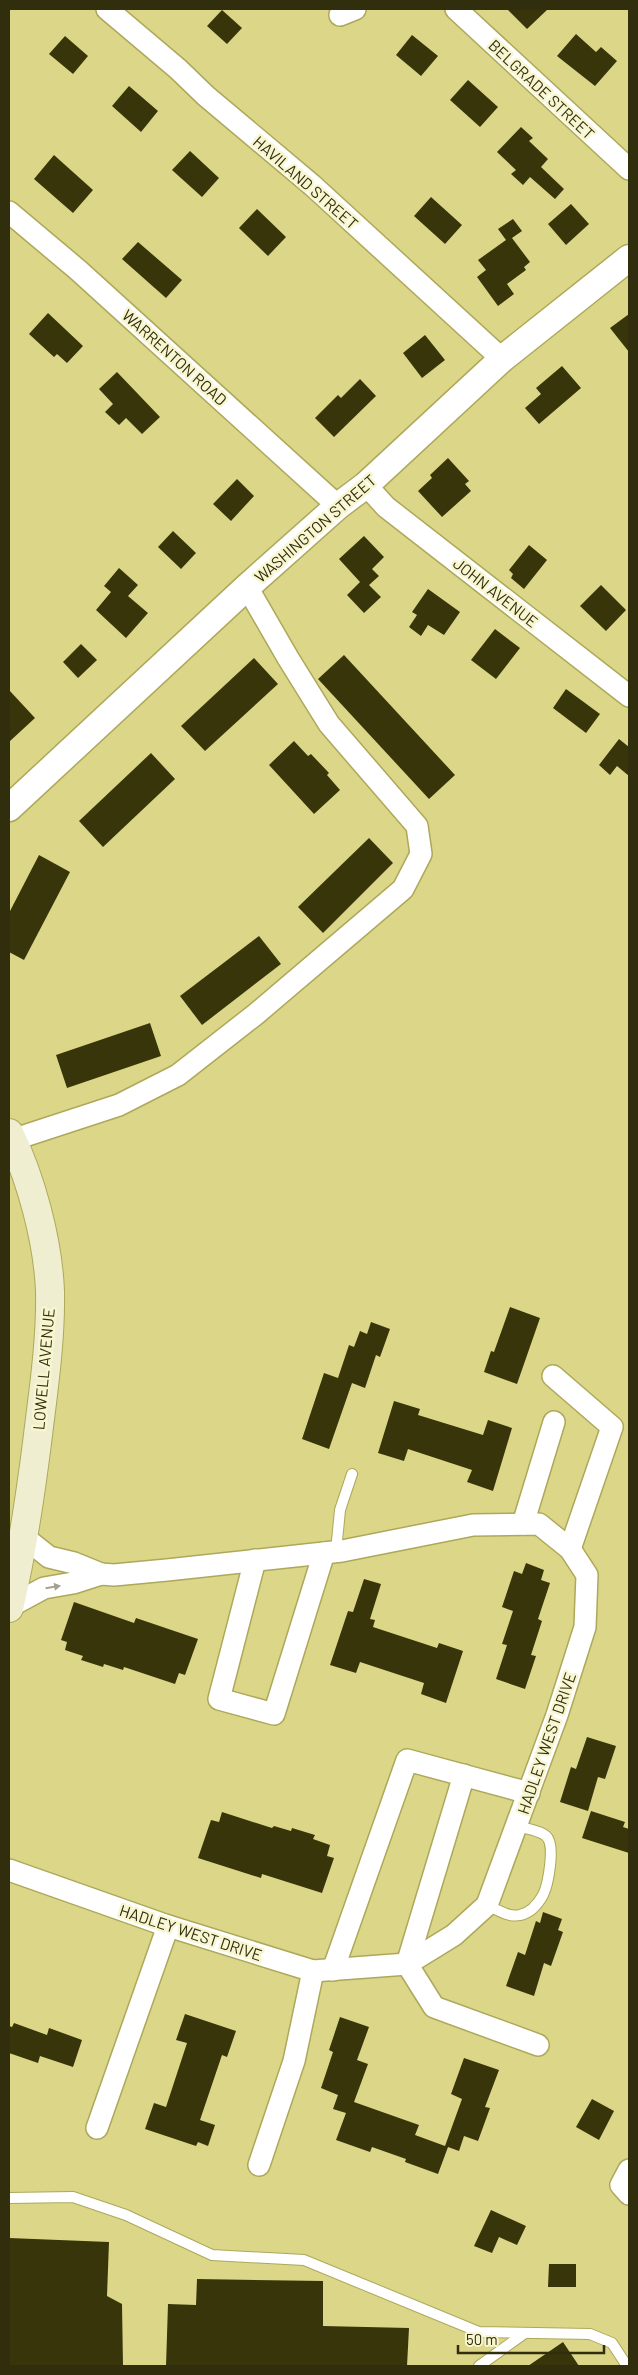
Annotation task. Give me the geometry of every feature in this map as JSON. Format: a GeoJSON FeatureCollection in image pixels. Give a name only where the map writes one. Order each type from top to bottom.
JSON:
{"type":"FeatureCollection","features":[{"type":"Feature","properties":{"kind":"main road","name":"LOWELL AVENUE"},"geometry":{"type":"LineString","coordinates":[[9,1607],[25,1538],[48,1347],[50,1290],[43,1239],[28,1185],[10,1136]]}},
{"type":"Feature","properties":{"kind":"street","name":"HAVILAND STREET"},"geometry":{"type":"LineString","coordinates":[[107,9],[178,69],[206,96],[312,185],[502,359]]}},
{"type":"Feature","properties":{"kind":"street","name":"BELGRADE STREET"},"geometry":{"type":"LineString","coordinates":[[456,9],[629,169]]}},
{"type":"Feature","properties":{"kind":"street","name":"WARRENTON ROAD"},"geometry":{"type":"LineString","coordinates":[[9,212],[78,270],[338,506]]}},
{"type":"Feature","properties":{"kind":"street","name":"WASHINGTON STREET"},"geometry":{"type":"LineString","coordinates":[[9,808],[248,587],[338,506],[366,485],[502,359],[629,258]]}},
{"type":"Feature","properties":{"kind":"street","name":"JOHN AVENUE"},"geometry":{"type":"LineString","coordinates":[[366,485],[386,507],[629,696]]}},
{"type":"Feature","properties":{"kind":"street"},"geometry":{"type":"LineString","coordinates":[[10,1136],[119,1106],[178,1075],[256,1014],[403,889],[421,854],[417,826],[329,724],[288,658],[248,587]]}},
{"type":"Feature","properties":{"kind":"street"},"geometry":{"type":"LineString","coordinates":[[553,1376],[612,1427],[570,1548]]}},
{"type":"Feature","properties":{"kind":"street"},"geometry":{"type":"LineString","coordinates":[[523,1524],[554,1422]]}},
{"type":"Feature","properties":{"kind":"street","name":"HADLEY WEST DRIVE"},"geometry":{"type":"LineString","coordinates":[[9,1870],[168,1926],[323,1970],[407,1964],[454,1935],[487,1905],[557,1715],[585,1627],[587,1575],[570,1548],[539,1524],[473,1525],[330,1552],[114,1575],[101,1574],[74,1563],[49,1557],[25,1538]]}},
{"type":"Feature","properties":{"kind":"street"},"geometry":{"type":"LineString","coordinates":[[256,1560],[218,1699],[274,1714],[330,1552]]}},
{"type":"Feature","properties":{"kind":"street","name":"HADLEY WEST DRIVE"},"geometry":{"type":"LineString","coordinates":[[9,1607],[44,1588],[73,1583],[101,1574]]}},
{"type":"Feature","properties":{"kind":"street"},"geometry":{"type":"LineString","coordinates":[[259,2165],[323,1970],[407,1760],[529,1792]]}},
{"type":"Feature","properties":{"kind":"street"},"geometry":{"type":"LineString","coordinates":[[464,1775],[407,1964],[434,2007],[538,2045]]}},
{"type":"Feature","properties":{"kind":"street"},"geometry":{"type":"LineString","coordinates":[[97,2128],[168,1926]]}},
{"type":"Feature","properties":{"kind":"lane"},"geometry":{"type":"LineString","coordinates":[[330,1552],[340,1510],[352,1474]]}},
{"type":"Feature","properties":{"kind":"lane"},"geometry":{"type":"LineString","coordinates":[[487,1905],[507,1914],[520,1916],[534,1909],[544,1894],[553,1848],[548,1837],[539,1832],[517,1826]]}},
{"type":"Feature","properties":{"kind":"lane"},"geometry":{"type":"LineString","coordinates":[[9,2198],[73,2197],[126,2216],[212,2255],[304,2260],[479,2332],[590,2334],[612,2343],[627,2366]]}},
{"type":"Feature","properties":{"kind":"lane"},"geometry":{"type":"LineString","coordinates":[[479,2366],[525,2333]]}},
{"type":"Feature","properties":{"kind":"building"},"geometry":{"type":"Polygon","coordinates":[[[507,9],[548,9],[527,29],[507,9]]]}},
{"type":"Feature","properties":{"kind":"building"},"geometry":{"type":"Polygon","coordinates":[[[222,10],[242,28],[227,44],[207,26],[222,10]]]}},
{"type":"Feature","properties":{"kind":"building"},"geometry":{"type":"Polygon","coordinates":[[[576,34],[596,52],[601,47],[617,61],[595,86],[557,56],[576,34]]]}},
{"type":"Feature","properties":{"kind":"building"},"geometry":{"type":"Polygon","coordinates":[[[412,35],[438,56],[421,76],[396,55],[412,35]]]}},
{"type":"Feature","properties":{"kind":"building"},"geometry":{"type":"Polygon","coordinates":[[[65,36],[88,56],[73,74],[49,54],[65,36]]]}},
{"type":"Feature","properties":{"kind":"building"},"geometry":{"type":"Polygon","coordinates":[[[468,80],[498,107],[480,127],[450,100],[468,80]]]}},
{"type":"Feature","properties":{"kind":"building"},"geometry":{"type":"Polygon","coordinates":[[[129,86],[158,111],[141,132],[112,106],[129,86]]]}},
{"type":"Feature","properties":{"kind":"building"},"geometry":{"type":"Polygon","coordinates":[[[521,127],[533,138],[529,141],[548,159],[541,167],[564,189],[555,199],[530,177],[523,185],[511,174],[516,170],[497,152],[521,127]]]}},
{"type":"Feature","properties":{"kind":"building"},"geometry":{"type":"Polygon","coordinates":[[[190,151],[219,178],[202,197],[172,170],[190,151]]]}},
{"type":"Feature","properties":{"kind":"building"},"geometry":{"type":"Polygon","coordinates":[[[54,155],[93,190],[73,213],[34,179],[54,155]]]}},
{"type":"Feature","properties":{"kind":"building"},"geometry":{"type":"Polygon","coordinates":[[[431,197],[462,225],[445,244],[414,216],[431,197]]]}},
{"type":"Feature","properties":{"kind":"building"},"geometry":{"type":"Polygon","coordinates":[[[571,204],[589,224],[566,245],[548,224],[571,204]]]}},
{"type":"Feature","properties":{"kind":"building"},"geometry":{"type":"Polygon","coordinates":[[[257,209],[286,237],[268,256],[239,228],[257,209]]]}},
{"type":"Feature","properties":{"kind":"building"},"geometry":{"type":"Polygon","coordinates":[[[513,219],[522,231],[512,238],[530,262],[524,267],[526,270],[507,284],[514,294],[498,306],[477,277],[486,270],[478,260],[506,240],[498,229],[513,219]]]}},
{"type":"Feature","properties":{"kind":"building"},"geometry":{"type":"Polygon","coordinates":[[[138,242],[182,280],[166,298],[122,259],[138,242]]]}},
{"type":"Feature","properties":{"kind":"building"},"geometry":{"type":"Polygon","coordinates":[[[48,313],[83,346],[67,363],[57,354],[54,357],[29,334],[48,313]]]}},
{"type":"Feature","properties":{"kind":"building"},"geometry":{"type":"Polygon","coordinates":[[[629,314],[629,352],[610,328],[629,314]]]}},
{"type":"Feature","properties":{"kind":"building"},"geometry":{"type":"Polygon","coordinates":[[[425,335],[445,360],[422,378],[403,353],[425,335]]]}},
{"type":"Feature","properties":{"kind":"building"},"geometry":{"type":"Polygon","coordinates":[[[562,366],[581,388],[539,424],[525,408],[541,394],[536,388],[562,366]]]}},
{"type":"Feature","properties":{"kind":"building"},"geometry":{"type":"Polygon","coordinates":[[[117,372],[160,417],[142,434],[126,418],[119,425],[105,412],[113,404],[99,389],[117,372]]]}},
{"type":"Feature","properties":{"kind":"building"},"geometry":{"type":"Polygon","coordinates":[[[360,379],[376,396],[334,437],[315,418],[338,395],[341,398],[360,379]]]}},
{"type":"Feature","properties":{"kind":"building"},"geometry":{"type":"Polygon","coordinates":[[[448,458],[469,481],[465,484],[471,491],[442,517],[418,491],[432,478],[430,475],[448,458]]]}},
{"type":"Feature","properties":{"kind":"building"},"geometry":{"type":"Polygon","coordinates":[[[237,479],[254,496],[231,521],[213,504],[237,479]]]}},
{"type":"Feature","properties":{"kind":"building"},"geometry":{"type":"Polygon","coordinates":[[[173,531],[196,553],[181,569],[158,547],[173,531]]]}},
{"type":"Feature","properties":{"kind":"building"},"geometry":{"type":"Polygon","coordinates":[[[364,536],[384,557],[372,569],[379,576],[369,585],[381,597],[364,613],[347,595],[360,582],[339,559],[364,536]]]}},
{"type":"Feature","properties":{"kind":"building"},"geometry":{"type":"Polygon","coordinates":[[[529,545],[547,560],[524,589],[511,578],[513,574],[509,570],[529,545]]]}},
{"type":"Feature","properties":{"kind":"building"},"geometry":{"type":"Polygon","coordinates":[[[119,568],[138,585],[128,596],[148,613],[126,638],[96,610],[111,592],[104,586],[119,568]]]}},
{"type":"Feature","properties":{"kind":"building"},"geometry":{"type":"Polygon","coordinates":[[[601,585],[626,610],[606,631],[580,606],[601,585]]]}},
{"type":"Feature","properties":{"kind":"building"},"geometry":{"type":"Polygon","coordinates":[[[428,589],[460,612],[444,635],[428,625],[421,636],[409,627],[417,615],[412,612],[428,589]]]}},
{"type":"Feature","properties":{"kind":"building"},"geometry":{"type":"Polygon","coordinates":[[[495,629],[520,648],[496,679],[471,660],[495,629]]]}},
{"type":"Feature","properties":{"kind":"building"},"geometry":{"type":"Polygon","coordinates":[[[81,644],[97,660],[78,678],[63,662],[81,644]]]}},
{"type":"Feature","properties":{"kind":"building"},"geometry":{"type":"Polygon","coordinates":[[[344,655],[455,775],[429,799],[318,679],[344,655]]]}},
{"type":"Feature","properties":{"kind":"building"},"geometry":{"type":"Polygon","coordinates":[[[254,658],[278,684],[205,751],[181,726],[254,658]]]}},
{"type":"Feature","properties":{"kind":"building"},"geometry":{"type":"Polygon","coordinates":[[[566,689],[600,714],[586,733],[553,708],[566,689]]]}},
{"type":"Feature","properties":{"kind":"building"},"geometry":{"type":"Polygon","coordinates":[[[9,690],[35,718],[9,742],[9,690]]]}},
{"type":"Feature","properties":{"kind":"building"},"geometry":{"type":"Polygon","coordinates":[[[619,739],[629,747],[629,776],[617,766],[610,775],[599,765],[619,739]]]}},
{"type":"Feature","properties":{"kind":"building"},"geometry":{"type":"Polygon","coordinates":[[[294,741],[308,756],[311,754],[329,773],[327,775],[340,790],[314,814],[269,765],[294,741]]]}},
{"type":"Feature","properties":{"kind":"building"},"geometry":{"type":"Polygon","coordinates":[[[151,753],[175,779],[103,847],[79,821],[151,753]]]}},
{"type":"Feature","properties":{"kind":"building"},"geometry":{"type":"Polygon","coordinates":[[[369,838],[393,863],[323,933],[298,907],[369,838]]]}},
{"type":"Feature","properties":{"kind":"building"},"geometry":{"type":"Polygon","coordinates":[[[39,855],[70,872],[24,960],[9,952],[9,913],[39,855]]]}},
{"type":"Feature","properties":{"kind":"building"},"geometry":{"type":"Polygon","coordinates":[[[259,936],[281,964],[202,1025],[180,996],[259,936]]]}},
{"type":"Feature","properties":{"kind":"building"},"geometry":{"type":"Polygon","coordinates":[[[150,1023],[161,1056],[67,1088],[56,1055],[150,1023]]]}},
{"type":"Feature","properties":{"kind":"building"},"geometry":{"type":"Polygon","coordinates":[[[510,1307],[540,1318],[517,1384],[484,1372],[491,1351],[494,1352],[510,1307]]]}},
{"type":"Feature","properties":{"kind":"building"},"geometry":{"type":"Polygon","coordinates":[[[371,1322],[390,1329],[380,1357],[376,1355],[365,1388],[352,1383],[329,1449],[302,1439],[324,1373],[338,1378],[349,1345],[354,1347],[360,1331],[367,1334],[371,1322]]]}},
{"type":"Feature","properties":{"kind":"building"},"geometry":{"type":"Polygon","coordinates":[[[394,1401],[420,1409],[418,1415],[483,1435],[488,1420],[512,1428],[493,1491],[467,1482],[472,1470],[408,1449],[404,1461],[378,1453],[394,1401]]]}},
{"type":"Feature","properties":{"kind":"building"},"geometry":{"type":"Polygon","coordinates":[[[526,1563],[544,1570],[541,1580],[550,1583],[538,1619],[542,1621],[531,1655],[536,1656],[525,1689],[496,1679],[507,1645],[502,1644],[513,1611],[502,1607],[514,1571],[522,1574],[526,1563]]]}},
{"type":"Feature","properties":{"kind":"building"},"geometry":{"type":"Polygon","coordinates":[[[364,1579],[381,1584],[370,1619],[375,1620],[373,1627],[437,1648],[439,1643],[463,1651],[446,1703],[421,1694],[424,1683],[360,1662],[356,1673],[330,1665],[348,1611],[353,1612],[364,1579]]]}},
{"type":"Feature","properties":{"kind":"building"},"geometry":{"type":"Polygon","coordinates":[[[74,1602],[134,1623],[136,1618],[198,1639],[185,1675],[179,1673],[175,1684],[124,1667],[123,1670],[104,1664],[103,1667],[81,1660],[83,1656],[65,1650],[67,1642],[61,1640],[74,1602]]]}},
{"type":"Feature","properties":{"kind":"building"},"geometry":{"type":"Polygon","coordinates":[[[587,1737],[616,1746],[605,1779],[598,1777],[588,1811],[560,1802],[571,1767],[576,1769],[587,1737]]]}},
{"type":"Feature","properties":{"kind":"building"},"geometry":{"type":"Polygon","coordinates":[[[591,1811],[625,1822],[623,1827],[629,1829],[629,1853],[582,1838],[591,1811]]]}},
{"type":"Feature","properties":{"kind":"building"},"geometry":{"type":"Polygon","coordinates":[[[222,1812],[272,1828],[274,1826],[291,1831],[292,1828],[315,1835],[313,1839],[330,1845],[327,1856],[334,1858],[322,1893],[262,1874],[261,1878],[198,1858],[211,1820],[219,1822],[222,1812]]]}},
{"type":"Feature","properties":{"kind":"building"},"geometry":{"type":"Polygon","coordinates":[[[543,1912],[562,1919],[558,1930],[563,1932],[551,1966],[544,1963],[534,1996],[506,1986],[518,1952],[525,1955],[536,1921],[540,1923],[543,1912]]]}},
{"type":"Feature","properties":{"kind":"building"},"geometry":{"type":"Polygon","coordinates":[[[185,2014],[236,2031],[227,2057],[222,2055],[200,2120],[215,2125],[208,2146],[198,2142],[196,2146],[145,2129],[154,2103],[166,2107],[187,2043],[176,2040],[185,2014]]]}},
{"type":"Feature","properties":{"kind":"building"},"geometry":{"type":"Polygon","coordinates":[[[340,2017],[369,2027],[357,2060],[368,2064],[354,2102],[419,2125],[415,2135],[445,2146],[462,2099],[451,2094],[464,2058],[499,2070],[485,2107],[490,2108],[478,2141],[464,2136],[459,2151],[448,2147],[438,2174],[405,2162],[406,2159],[372,2147],[370,2152],[336,2140],[346,2113],[333,2109],[338,2095],[321,2088],[333,2052],[329,2050],[340,2017]]]}},
{"type":"Feature","properties":{"kind":"building"},"geometry":{"type":"Polygon","coordinates":[[[14,2023],[47,2035],[49,2028],[82,2040],[73,2067],[40,2056],[38,2063],[9,2053],[9,2026],[12,2027],[14,2023]]]}},
{"type":"Feature","properties":{"kind":"building"},"geometry":{"type":"Polygon","coordinates":[[[592,2099],[614,2111],[599,2140],[576,2127],[592,2099]]]}},
{"type":"Feature","properties":{"kind":"building"},"geometry":{"type":"Polygon","coordinates":[[[491,2210],[526,2226],[517,2245],[499,2237],[492,2253],[474,2246],[491,2210]]]}},
{"type":"Feature","properties":{"kind":"building"},"geometry":{"type":"Polygon","coordinates":[[[9,2238],[109,2242],[107,2296],[122,2304],[123,2366],[9,2366],[9,2238]]]}},
{"type":"Feature","properties":{"kind":"building"},"geometry":{"type":"Polygon","coordinates":[[[549,2264],[576,2264],[576,2287],[548,2287],[549,2264]]]}},
{"type":"Feature","properties":{"kind":"building"},"geometry":{"type":"Polygon","coordinates":[[[197,2279],[323,2281],[323,2326],[409,2328],[407,2366],[166,2366],[168,2304],[196,2305],[197,2279]]]}},
{"type":"Feature","properties":{"kind":"building"},"geometry":{"type":"Polygon","coordinates":[[[563,2342],[579,2366],[528,2366],[563,2342]]]}}]}
